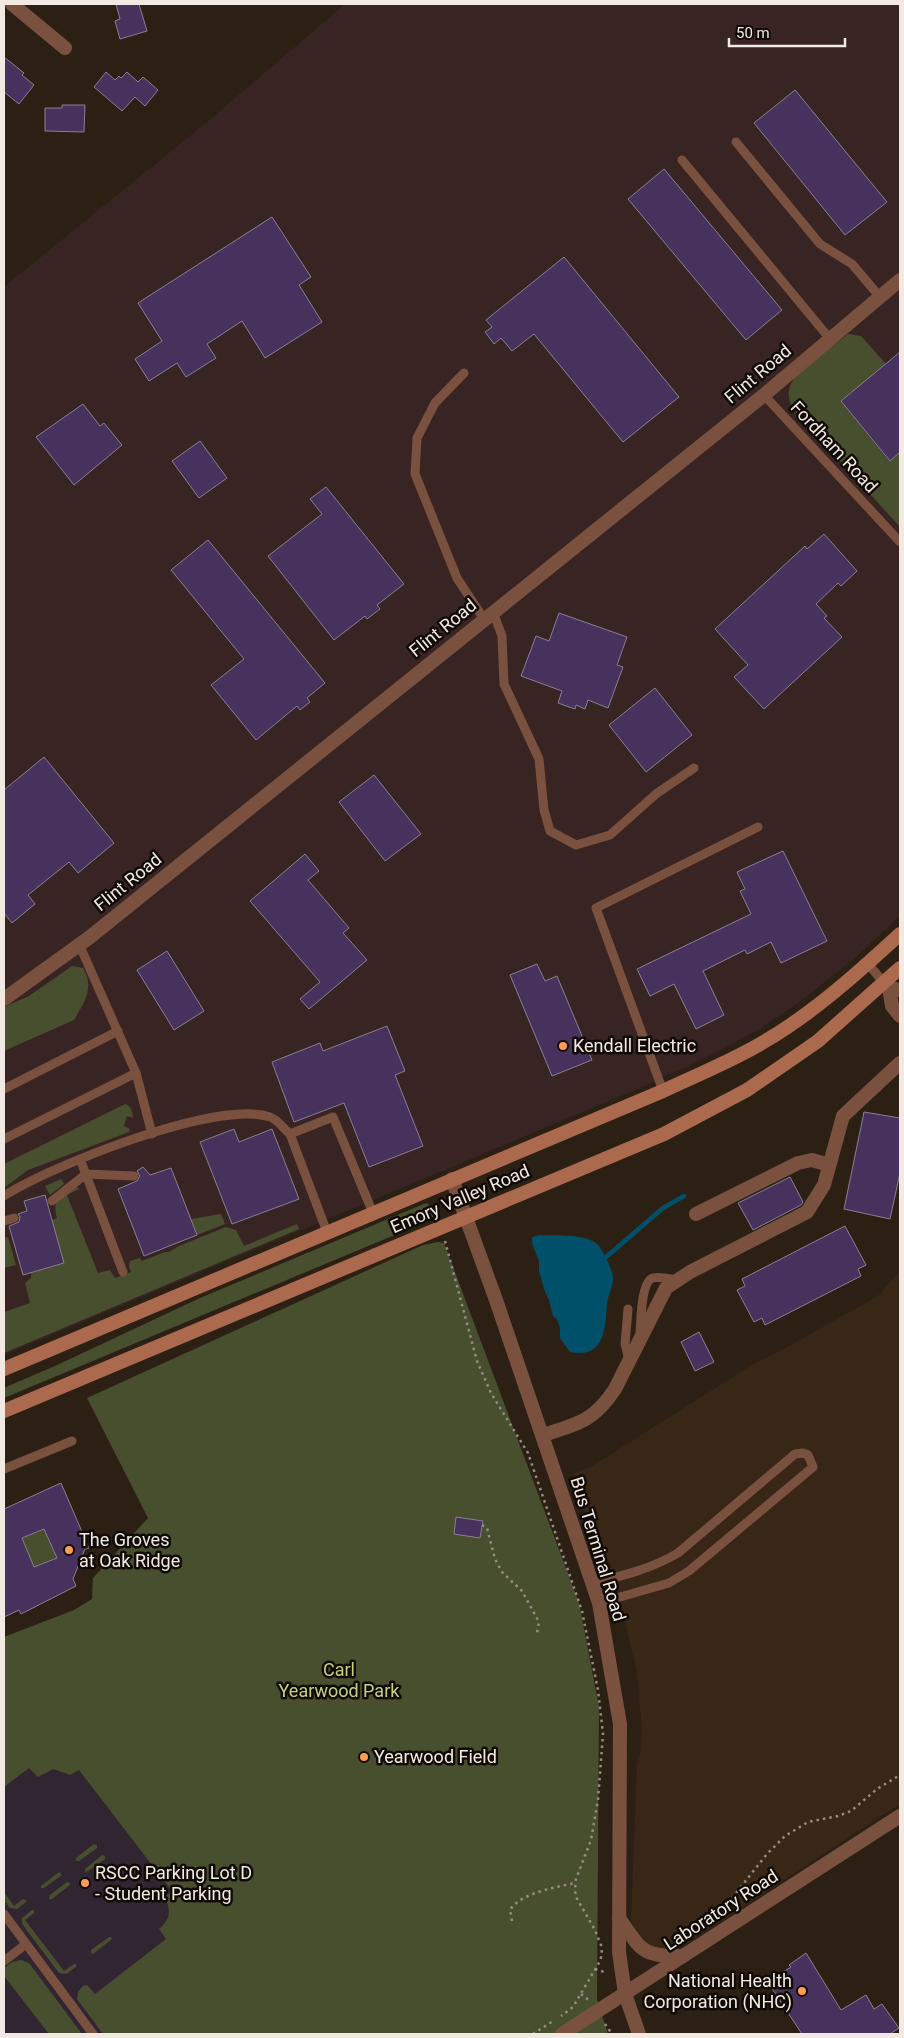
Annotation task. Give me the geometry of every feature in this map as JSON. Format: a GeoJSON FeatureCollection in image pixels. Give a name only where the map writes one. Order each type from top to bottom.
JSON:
{"type":"FeatureCollection","features":[{"type":"Feature","properties":{"kind":"main road","name":"Emory Valley Road"},"geometry":{"type":"LineString","coordinates":[[4,1369],[664,1091],[759,1045],[789,1026],[841,987],[900,934]]}},
{"type":"Feature","properties":{"kind":"main road","name":"Emory Valley Road"},"geometry":{"type":"LineString","coordinates":[[4,1411],[664,1134],[747,1090],[818,1041],[891,987],[900,968]]}},
{"type":"Feature","properties":{"kind":"street"},"geometry":{"type":"LineString","coordinates":[[12,4],[65,48]]}},
{"type":"Feature","properties":{"kind":"street","name":"Flint Road"},"geometry":{"type":"LineString","coordinates":[[4,999],[79,944],[764,395],[900,280]]}},
{"type":"Feature","properties":{"kind":"street"},"geometry":{"type":"LineString","coordinates":[[891,987],[892,1006],[900,1016]]}},
{"type":"Feature","properties":{"kind":"street"},"geometry":{"type":"LineString","coordinates":[[543,1434],[584,1421],[605,1404],[615,1389],[666,1288],[690,1272],[806,1212],[824,1185],[843,1116],[900,1063]]}},
{"type":"Feature","properties":{"kind":"street"},"geometry":{"type":"LineString","coordinates":[[696,1214],[798,1163],[812,1160],[829,1165]]}},
{"type":"Feature","properties":{"kind":"street","name":"Bus Terminal Road"},"geometry":{"type":"LineString","coordinates":[[452,1179],[543,1434],[598,1603],[620,1724],[619,1952],[625,1994],[639,2034]]}},
{"type":"Feature","properties":{"kind":"street","name":"Laboratory Road"},"geometry":{"type":"LineString","coordinates":[[562,2034],[900,1816]]}},
{"type":"Feature","properties":{"kind":"street"},"geometry":{"type":"LineString","coordinates":[[619,1918],[640,1948],[655,1955],[684,1956]]}},
{"type":"Feature","properties":{"kind":"lane"},"geometry":{"type":"LineString","coordinates":[[736,142],[820,244],[852,264],[880,296]]}},
{"type":"Feature","properties":{"kind":"lane"},"geometry":{"type":"LineString","coordinates":[[682,160],[830,339]]}},
{"type":"Feature","properties":{"kind":"lane"},"geometry":{"type":"LineString","coordinates":[[464,373],[435,403],[417,438],[415,474],[457,578],[502,636],[504,684],[539,759],[544,810],[550,831],[576,845],[610,835],[656,794],[694,768]]}},
{"type":"Feature","properties":{"kind":"lane","name":"Fordham Road"},"geometry":{"type":"LineString","coordinates":[[764,395],[900,542]]}},
{"type":"Feature","properties":{"kind":"lane"},"geometry":{"type":"LineString","coordinates":[[664,1091],[596,908],[758,827]]}},
{"type":"Feature","properties":{"kind":"lane"},"geometry":{"type":"LineString","coordinates":[[79,944],[136,1073],[152,1134]]}},
{"type":"Feature","properties":{"kind":"lane"},"geometry":{"type":"LineString","coordinates":[[867,963],[891,987]]}},
{"type":"Feature","properties":{"kind":"lane"},"geometry":{"type":"LineString","coordinates":[[4,1089],[118,1031]]}},
{"type":"Feature","properties":{"kind":"lane"},"geometry":{"type":"LineString","coordinates":[[4,1139],[136,1073]]}},
{"type":"Feature","properties":{"kind":"lane"},"geometry":{"type":"LineString","coordinates":[[4,1196],[25,1182],[80,1159],[118,1144],[193,1121],[237,1114],[271,1117],[290,1134],[328,1232]]}},
{"type":"Feature","properties":{"kind":"lane"},"geometry":{"type":"LineString","coordinates":[[290,1134],[333,1117],[373,1213]]}},
{"type":"Feature","properties":{"kind":"lane"},"geometry":{"type":"LineString","coordinates":[[80,1159],[123,1272]]}},
{"type":"Feature","properties":{"kind":"lane"},"geometry":{"type":"LineString","coordinates":[[52,1201],[86,1174],[134,1176]]}},
{"type":"Feature","properties":{"kind":"lane"},"geometry":{"type":"LineString","coordinates":[[4,1221],[14,1218]]}},
{"type":"Feature","properties":{"kind":"lane"},"geometry":{"type":"LineString","coordinates":[[639,1340],[644,1288],[647,1282],[652,1278],[677,1280]]}},
{"type":"Feature","properties":{"kind":"lane"},"geometry":{"type":"LineString","coordinates":[[628,1309],[625,1344],[629,1360]]}},
{"type":"Feature","properties":{"kind":"lane"},"geometry":{"type":"LineString","coordinates":[[4,1469],[72,1441]]}},
{"type":"Feature","properties":{"kind":"lane"},"geometry":{"type":"LineString","coordinates":[[592,1583],[630,1574],[664,1562],[678,1553],[795,1454],[803,1453],[808,1455],[812,1461],[813,1467],[689,1571],[668,1583],[598,1603]]}},
{"type":"Feature","properties":{"kind":"lane"},"geometry":{"type":"LineString","coordinates":[[4,1914],[93,2034]]}},
{"type":"Feature","properties":{"kind":"lane"},"geometry":{"type":"LineString","coordinates":[[4,1961],[26,1944]]}},
{"type":"Feature","properties":{"kind":"path"},"geometry":{"type":"LineString","coordinates":[[441,1227],[461,1294],[477,1361],[490,1393],[528,1453],[582,1611],[598,1690],[603,1734],[598,1800],[590,1840],[575,1883],[576,1897],[596,1930],[602,1954],[573,2007],[533,2034]]}},
{"type":"Feature","properties":{"kind":"path"},"geometry":{"type":"LineString","coordinates":[[482,1525],[488,1528],[493,1553],[499,1567],[522,1591],[539,1622],[537,1633]]}},
{"type":"Feature","properties":{"kind":"path"},"geometry":{"type":"LineString","coordinates":[[717,1916],[767,1854],[785,1836],[808,1822],[838,1816],[851,1811],[877,1789],[900,1775]]}},
{"type":"Feature","properties":{"kind":"path"},"geometry":{"type":"LineString","coordinates":[[512,1921],[510,1910],[518,1901],[538,1893],[575,1883]]}},
{"type":"Feature","properties":{"kind":"path"},"geometry":{"type":"LineString","coordinates":[[596,1968],[604,1972]]}},
{"type":"Feature","properties":{"kind":"shaded area"},"geometry":{"type":"Polygon","coordinates":[[[345,4],[900,4],[900,916],[851,961],[797,1004],[758,1030],[705,1058],[647,1085],[4,1355],[4,287],[207,122],[345,4]]]}},
{"type":"Feature","properties":{"kind":"shaded area"},"geometry":{"type":"Polygon","coordinates":[[[900,1268],[900,1804],[689,1942],[671,1950],[653,1950],[636,1933],[631,1918],[637,1765],[642,1732],[637,1672],[610,1563],[602,1551],[597,1548],[573,1473],[589,1468],[750,1366],[878,1296],[898,1273],[900,1268]]]}},
{"type":"Feature","properties":{"kind":"shaded area"},"geometry":{"type":"Polygon","coordinates":[[[4,1662],[287,2034],[4,2034],[4,1662]]]}},
{"type":"Feature","properties":{"kind":"green space"},"geometry":{"type":"Polygon","coordinates":[[[848,334],[861,336],[886,364],[841,401],[889,461],[900,452],[900,527],[793,409],[790,402],[789,389],[796,377],[809,364],[848,334]]]}},
{"type":"Feature","properties":{"kind":"green space"},"geometry":{"type":"Polygon","coordinates":[[[72,966],[83,968],[88,982],[87,995],[74,1020],[4,1051],[4,1007],[29,996],[72,966]]]}},
{"type":"Feature","properties":{"kind":"green space"},"geometry":{"type":"Polygon","coordinates":[[[125,1104],[130,1108],[133,1116],[133,1118],[127,1116],[124,1126],[130,1129],[129,1132],[28,1170],[4,1188],[4,1164],[125,1104]]]}},
{"type":"Feature","properties":{"kind":"green space"},"geometry":{"type":"Polygon","coordinates":[[[61,1179],[64,1184],[50,1195],[45,1186],[61,1179]]]}},
{"type":"Feature","properties":{"kind":"green space"},"geometry":{"type":"Polygon","coordinates":[[[76,1185],[79,1189],[67,1195],[98,1273],[110,1270],[115,1278],[131,1272],[130,1261],[140,1258],[142,1261],[169,1252],[226,1227],[236,1230],[244,1246],[297,1224],[299,1229],[4,1353],[4,1312],[30,1303],[25,1283],[31,1278],[31,1273],[64,1263],[52,1220],[57,1218],[55,1206],[59,1198],[76,1185]]]}},
{"type":"Feature","properties":{"kind":"green space"},"geometry":{"type":"Polygon","coordinates":[[[426,1203],[430,1205],[434,1215],[433,1219],[4,1398],[4,1388],[6,1387],[200,1298],[426,1203]]]}},
{"type":"Feature","properties":{"kind":"green space"},"geometry":{"type":"Polygon","coordinates":[[[221,1214],[225,1224],[197,1235],[191,1219],[221,1214]]]}},
{"type":"Feature","properties":{"kind":"green space"},"geometry":{"type":"Polygon","coordinates":[[[8,1237],[16,1265],[4,1268],[4,1238],[8,1237]]]}},
{"type":"Feature","properties":{"kind":"green space","name":"Carl Yearwood Park"},"geometry":{"type":"Polygon","coordinates":[[[438,1242],[444,1243],[579,1603],[599,1707],[597,1999],[608,2034],[103,2034],[77,1999],[78,1992],[83,1986],[87,1985],[95,1994],[166,1939],[159,1929],[168,1918],[169,1911],[165,1897],[172,1891],[79,1770],[70,1775],[53,1769],[38,1777],[29,1768],[4,1787],[4,1637],[74,1610],[92,1599],[93,1578],[148,1518],[87,1398],[423,1245],[438,1242]]]}},
{"type":"Feature","properties":{"kind":"green space"},"geometry":{"type":"Polygon","coordinates":[[[44,1529],[57,1558],[34,1567],[22,1538],[44,1529]]]}},
{"type":"Feature","properties":{"kind":"green space"},"geometry":{"type":"Polygon","coordinates":[[[94,1844],[97,1845],[97,1848],[79,1861],[76,1861],[76,1858],[94,1844]]]}},
{"type":"Feature","properties":{"kind":"green space"},"geometry":{"type":"Polygon","coordinates":[[[102,1855],[105,1856],[105,1859],[85,1872],[85,1869],[102,1855]]]}},
{"type":"Feature","properties":{"kind":"green space"},"geometry":{"type":"Polygon","coordinates":[[[59,1872],[62,1875],[44,1888],[41,1888],[41,1886],[59,1872]]]}},
{"type":"Feature","properties":{"kind":"green space"},"geometry":{"type":"Polygon","coordinates":[[[67,1882],[70,1885],[52,1899],[49,1899],[50,1895],[67,1882]]]}},
{"type":"Feature","properties":{"kind":"green space"},"geometry":{"type":"Polygon","coordinates":[[[4,1892],[14,1906],[23,1899],[27,1901],[17,1909],[10,1908],[4,1900],[4,1892]]]}},
{"type":"Feature","properties":{"kind":"green space"},"geometry":{"type":"Polygon","coordinates":[[[34,1910],[34,1913],[25,1920],[64,1971],[76,1964],[76,1967],[66,1974],[59,1973],[22,1924],[22,1918],[34,1910]]]}},
{"type":"Feature","properties":{"kind":"green space"},"geometry":{"type":"Polygon","coordinates":[[[109,1937],[112,1939],[93,1954],[91,1953],[91,1950],[109,1937]]]}},
{"type":"Feature","properties":{"kind":"green space"},"geometry":{"type":"Polygon","coordinates":[[[21,1960],[29,1963],[82,2034],[49,2034],[4,1976],[4,1968],[12,1962],[21,1960]]]}},
{"type":"Feature","properties":{"kind":"water"},"geometry":{"type":"Polygon","coordinates":[[[539,1235],[576,1236],[596,1243],[604,1254],[613,1274],[604,1332],[597,1346],[590,1351],[582,1353],[570,1352],[560,1338],[560,1328],[557,1319],[553,1316],[545,1292],[539,1271],[539,1261],[532,1243],[532,1237],[539,1235]]]}},
{"type":"Feature","properties":{"kind":"building"},"geometry":{"type":"Polygon","coordinates":[[[116,4],[139,4],[147,31],[120,39],[115,21],[120,19],[116,4]]]}},
{"type":"Feature","properties":{"kind":"building"},"geometry":{"type":"Polygon","coordinates":[[[4,57],[24,73],[22,75],[34,85],[19,104],[4,92],[4,57]]]}},
{"type":"Feature","properties":{"kind":"building"},"geometry":{"type":"Polygon","coordinates":[[[106,72],[115,80],[119,76],[121,78],[127,72],[138,82],[143,77],[158,90],[145,106],[135,97],[122,111],[94,87],[106,72]]]}},
{"type":"Feature","properties":{"kind":"building"},"geometry":{"type":"Polygon","coordinates":[[[795,90],[887,202],[845,235],[754,123],[795,90]]]}},
{"type":"Feature","properties":{"kind":"building"},"geometry":{"type":"Polygon","coordinates":[[[62,105],[85,105],[84,132],[45,131],[45,108],[62,108],[62,105]]]}},
{"type":"Feature","properties":{"kind":"building"},"geometry":{"type":"Polygon","coordinates":[[[664,169],[782,310],[746,340],[628,199],[664,169]]]}},
{"type":"Feature","properties":{"kind":"building"},"geometry":{"type":"Polygon","coordinates":[[[272,217],[311,277],[299,285],[322,322],[265,358],[242,321],[207,344],[216,358],[186,377],[177,363],[149,381],[135,359],[162,341],[138,303],[272,217]]]}},
{"type":"Feature","properties":{"kind":"building"},"geometry":{"type":"Polygon","coordinates":[[[564,257],[679,397],[623,442],[534,334],[512,351],[501,338],[494,344],[485,332],[492,327],[486,320],[564,257]]]}},
{"type":"Feature","properties":{"kind":"building"},"geometry":{"type":"Polygon","coordinates":[[[900,352],[900,452],[890,461],[841,401],[900,352]]]}},
{"type":"Feature","properties":{"kind":"building"},"geometry":{"type":"Polygon","coordinates":[[[83,404],[100,426],[104,423],[122,445],[74,485],[36,437],[83,404]]]}},
{"type":"Feature","properties":{"kind":"building"},"geometry":{"type":"Polygon","coordinates":[[[200,441],[227,478],[199,498],[172,461],[200,441]]]}},
{"type":"Feature","properties":{"kind":"building"},"geometry":{"type":"Polygon","coordinates":[[[326,487],[404,584],[377,605],[380,609],[367,619],[365,616],[334,640],[268,556],[322,514],[310,499],[326,487]]]}},
{"type":"Feature","properties":{"kind":"building"},"geometry":{"type":"Polygon","coordinates":[[[824,534],[857,571],[841,586],[838,583],[816,604],[827,616],[824,618],[842,637],[764,709],[734,677],[748,665],[715,629],[805,546],[807,549],[824,534]]]}},
{"type":"Feature","properties":{"kind":"building"},"geometry":{"type":"Polygon","coordinates":[[[208,540],[325,683],[307,698],[310,702],[300,710],[297,706],[256,740],[211,685],[244,659],[171,570],[208,540]]]}},
{"type":"Feature","properties":{"kind":"building"},"geometry":{"type":"Polygon","coordinates":[[[559,613],[627,637],[617,665],[623,667],[608,708],[588,700],[585,709],[576,705],[575,709],[558,703],[562,691],[521,676],[536,636],[549,641],[559,613]]]}},
{"type":"Feature","properties":{"kind":"building"},"geometry":{"type":"Polygon","coordinates":[[[655,688],[692,735],[646,772],[609,725],[655,688]]]}},
{"type":"Feature","properties":{"kind":"building"},"geometry":{"type":"Polygon","coordinates":[[[44,757],[114,843],[78,873],[69,862],[28,895],[35,904],[12,923],[4,913],[4,790],[44,757]]]}},
{"type":"Feature","properties":{"kind":"building"},"geometry":{"type":"Polygon","coordinates":[[[374,775],[421,834],[385,861],[339,802],[374,775]]]}},
{"type":"Feature","properties":{"kind":"building"},"geometry":{"type":"Polygon","coordinates":[[[783,851],[827,941],[781,963],[771,942],[747,954],[745,950],[703,971],[724,1015],[696,1029],[674,984],[650,996],[637,969],[751,914],[740,891],[745,889],[737,872],[783,851]]]}},
{"type":"Feature","properties":{"kind":"building"},"geometry":{"type":"Polygon","coordinates":[[[305,854],[319,871],[308,880],[349,928],[343,933],[367,960],[309,1009],[300,999],[320,982],[250,901],[305,854]]]}},
{"type":"Feature","properties":{"kind":"building"},"geometry":{"type":"Polygon","coordinates":[[[167,951],[204,1011],[174,1030],[137,970],[167,951]]]}},
{"type":"Feature","properties":{"kind":"building"},"geometry":{"type":"Polygon","coordinates":[[[537,964],[545,981],[557,976],[592,1060],[552,1076],[510,975],[537,964]]]}},
{"type":"Feature","properties":{"kind":"building"},"geometry":{"type":"Polygon","coordinates":[[[387,1026],[405,1071],[395,1075],[423,1146],[369,1167],[344,1103],[294,1122],[272,1062],[320,1043],[323,1051],[387,1026]]]}},
{"type":"Feature","properties":{"kind":"building"},"geometry":{"type":"Polygon","coordinates":[[[864,1112],[900,1118],[900,1173],[890,1219],[844,1209],[864,1112]]]}},
{"type":"Feature","properties":{"kind":"building"},"geometry":{"type":"Polygon","coordinates":[[[234,1129],[239,1142],[272,1129],[299,1199],[232,1224],[200,1142],[234,1129]]]}},
{"type":"Feature","properties":{"kind":"building"},"geometry":{"type":"Polygon","coordinates":[[[143,1167],[150,1175],[171,1168],[197,1235],[144,1256],[118,1189],[137,1181],[140,1176],[137,1171],[143,1167]]]}},
{"type":"Feature","properties":{"kind":"building"},"geometry":{"type":"Polygon","coordinates":[[[790,1177],[803,1202],[801,1205],[753,1230],[738,1203],[790,1177]]]}},
{"type":"Feature","properties":{"kind":"building"},"geometry":{"type":"Polygon","coordinates":[[[45,1195],[64,1263],[23,1275],[9,1226],[19,1222],[20,1217],[18,1214],[27,1211],[24,1201],[45,1195]]]}},
{"type":"Feature","properties":{"kind":"building"},"geometry":{"type":"Polygon","coordinates":[[[845,1226],[866,1265],[858,1269],[861,1276],[765,1325],[762,1318],[754,1322],[737,1290],[745,1286],[742,1279],[845,1226]]]}},
{"type":"Feature","properties":{"kind":"building"},"geometry":{"type":"Polygon","coordinates":[[[699,1332],[714,1362],[695,1371],[681,1342],[699,1332]]]}},
{"type":"Feature","properties":{"kind":"building","name":"The Groves at Oak Ridge"},"geometry":{"type":"Polygon","coordinates":[[[61,1483],[89,1548],[85,1549],[73,1579],[76,1586],[21,1614],[19,1610],[4,1617],[4,1509],[61,1483]],[[44,1529],[22,1538],[34,1567],[57,1558],[44,1529]]]}},
{"type":"Feature","properties":{"kind":"building"},"geometry":{"type":"Polygon","coordinates":[[[456,1517],[483,1521],[480,1538],[454,1534],[456,1517]]]}},
{"type":"Feature","properties":{"kind":"building","name":"National Health Corporation (NHC)"},"geometry":{"type":"Polygon","coordinates":[[[806,1953],[841,2010],[866,1995],[874,2009],[882,2004],[899,2028],[890,2034],[802,2034],[771,1987],[777,1984],[773,1978],[791,1967],[789,1965],[806,1953]]]}},
{"type":"Feature","properties":{"kind":"waterway"},"geometry":{"type":"LineString","coordinates":[[605,1258],[663,1208],[684,1196]]}},
{"type":"Feature","properties":{"kind":"place","name":"Kendall Electric"},"geometry":{"type":"Point","coordinates":[563,1046]}},
{"type":"Feature","properties":{"kind":"place","name":"The Groves at Oak Ridge"},"geometry":{"type":"Point","coordinates":[69,1550]}},
{"type":"Feature","properties":{"kind":"place","name":"Yearwood Field"},"geometry":{"type":"Point","coordinates":[364,1757]}},
{"type":"Feature","properties":{"kind":"place","name":"RSCC Parking Lot D - Student Parking"},"geometry":{"type":"Point","coordinates":[85,1883]}},
{"type":"Feature","properties":{"kind":"place","name":"National Health Corporation (NHC)"},"geometry":{"type":"Point","coordinates":[802,1991]}}]}
